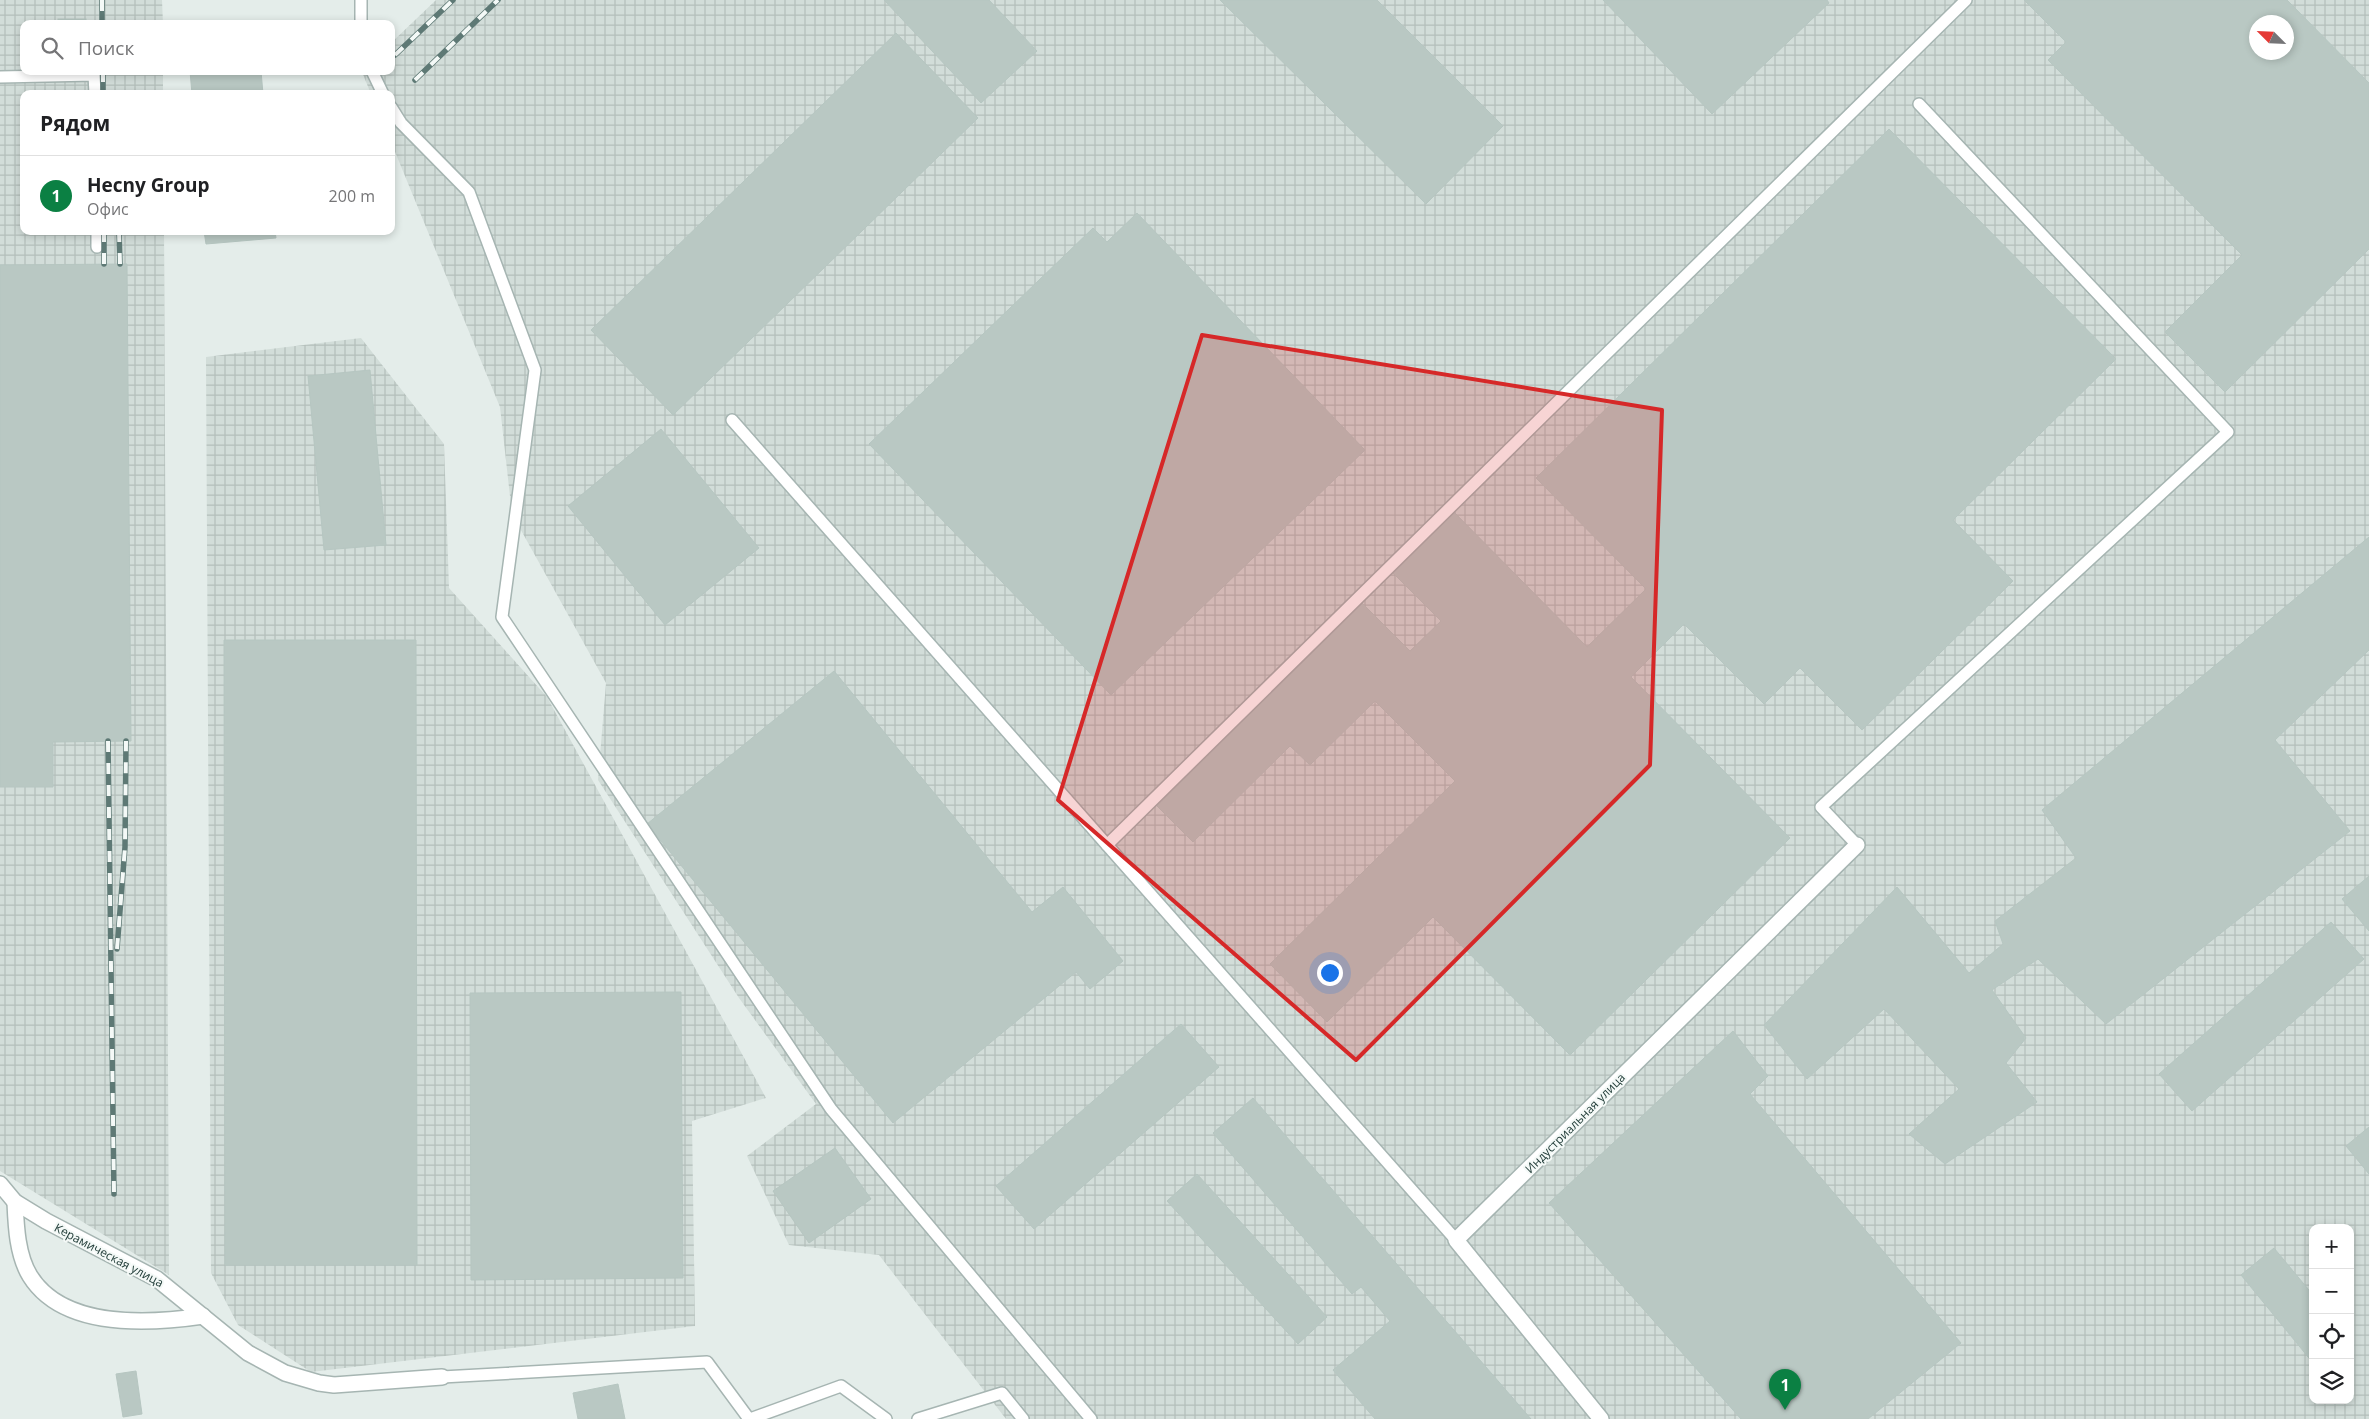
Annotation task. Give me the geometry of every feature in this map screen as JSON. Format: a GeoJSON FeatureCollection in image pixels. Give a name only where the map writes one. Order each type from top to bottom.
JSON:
{"type":"FeatureCollection","features":[{"type":"Feature","properties":{"kind":"street","name":"Индустриальная улица"},"geometry":{"type":"LineString","coordinates":[[1456,1240],[1857,845]]}},
{"type":"Feature","properties":{"kind":"street","name":"Керамическая улица"},"geometry":{"type":"LineString","coordinates":[[0,1184],[15,1202],[46,1221],[157,1278],[248,1353],[285,1373],[319,1383],[334,1385],[442,1376]]}},
{"type":"Feature","properties":{"kind":"street"},"geometry":{"type":"LineString","coordinates":[[15,1202],[21,1252],[29,1275],[44,1295],[68,1307],[97,1316],[132,1322],[164,1321],[203,1316]]}},
{"type":"Feature","properties":{"kind":"street"},"geometry":{"type":"LineString","coordinates":[[1456,1240],[1601,1419]]}},
{"type":"Feature","properties":{"kind":"lane"},"geometry":{"type":"LineString","coordinates":[[360,0],[360,20]]}},
{"type":"Feature","properties":{"kind":"lane"},"geometry":{"type":"LineString","coordinates":[[1107,845],[1966,0]]}},
{"type":"Feature","properties":{"kind":"lane"},"geometry":{"type":"LineString","coordinates":[[0,77],[94,75],[95,90]]}},
{"type":"Feature","properties":{"kind":"lane"},"geometry":{"type":"LineString","coordinates":[[374,75],[381,90]]}},
{"type":"Feature","properties":{"kind":"lane"},"geometry":{"type":"LineString","coordinates":[[1857,845],[1821,807],[2228,432],[1919,104]]}},
{"type":"Feature","properties":{"kind":"lane"},"geometry":{"type":"LineString","coordinates":[[395,113],[401,123],[469,192],[535,370],[502,617],[832,1110],[1091,1419]]}},
{"type":"Feature","properties":{"kind":"lane"},"geometry":{"type":"LineString","coordinates":[[97,235],[97,247]]}},
{"type":"Feature","properties":{"kind":"lane"},"geometry":{"type":"LineString","coordinates":[[732,420],[1456,1240]]}},
{"type":"Feature","properties":{"kind":"lane"},"geometry":{"type":"LineString","coordinates":[[442,1376],[707,1362],[750,1419],[841,1386],[886,1419]]}},
{"type":"Feature","properties":{"kind":"lane"},"geometry":{"type":"LineString","coordinates":[[918,1419],[1002,1393],[1023,1419]]}},
{"type":"Feature","properties":{"kind":"highlighted area"},"geometry":{"type":"Polygon","coordinates":[[[1202,335],[1662,410],[1650,765],[1356,1060],[1058,800],[1202,335]]]}},
{"type":"Feature","properties":{"kind":"shaded area"},"geometry":{"type":"Polygon","coordinates":[[[0,0],[162,0],[163,20],[20,20],[20,75],[163,75],[163,90],[20,90],[20,235],[164,235],[169,1275],[0,1171],[0,0]]]}},
{"type":"Feature","properties":{"kind":"shaded area"},"geometry":{"type":"Polygon","coordinates":[[[436,0],[2369,0],[2369,1419],[1006,1419],[879,1255],[789,1245],[747,1156],[816,1104],[739,998],[598,780],[606,683],[512,514],[500,407],[395,152],[395,90],[369,90],[363,75],[395,75],[395,39],[436,0]]]}},
{"type":"Feature","properties":{"kind":"shaded area"},"geometry":{"type":"Polygon","coordinates":[[[361,338],[444,444],[449,588],[547,697],[766,1098],[692,1121],[695,1326],[311,1372],[238,1325],[211,1273],[206,357],[361,338]]]}},
{"type":"Feature","properties":{"kind":"building"},"geometry":{"type":"Polygon","coordinates":[[[884,0],[989,0],[1037,51],[981,103],[884,0]]]}},
{"type":"Feature","properties":{"kind":"building"},"geometry":{"type":"Polygon","coordinates":[[[1220,0],[1377,0],[1503,126],[1426,204],[1220,0]]]}},
{"type":"Feature","properties":{"kind":"building"},"geometry":{"type":"Polygon","coordinates":[[[1603,0],[1827,0],[1829,3],[1712,114],[1603,0]]]}},
{"type":"Feature","properties":{"kind":"building"},"geometry":{"type":"Polygon","coordinates":[[[2024,0],[2287,0],[2369,83],[2369,249],[2225,392],[2165,332],[2242,255],[2048,60],[2066,42],[2024,0]]]}},
{"type":"Feature","properties":{"kind":"building"},"geometry":{"type":"Polygon","coordinates":[[[58,19],[86,19],[86,20],[58,19]]]}},
{"type":"Feature","properties":{"kind":"building"},"geometry":{"type":"Polygon","coordinates":[[[896,33],[978,118],[673,415],[591,330],[896,33]]]}},
{"type":"Feature","properties":{"kind":"building"},"geometry":{"type":"Polygon","coordinates":[[[190,75],[261,75],[263,90],[192,90],[190,75]]]}},
{"type":"Feature","properties":{"kind":"building"},"geometry":{"type":"Polygon","coordinates":[[[1889,129],[2116,359],[1953,520],[2013,581],[1862,730],[1800,668],[1764,704],[1684,624],[1631,677],[1790,838],[1570,1055],[1433,917],[1327,1022],[1270,964],[1455,781],[1375,701],[1310,765],[1290,746],[1193,842],[1157,806],[1362,603],[1410,651],[1441,621],[1391,571],[1452,510],[1587,647],[1646,589],[1536,478],[1889,129]]]}},
{"type":"Feature","properties":{"kind":"building"},"geometry":{"type":"Polygon","coordinates":[[[1137,213],[1365,450],[1111,695],[869,444],[1093,228],[1107,242],[1137,213]]]}},
{"type":"Feature","properties":{"kind":"building"},"geometry":{"type":"Polygon","coordinates":[[[205,235],[276,235],[276,238],[206,244],[205,235]]]}},
{"type":"Feature","properties":{"kind":"building"},"geometry":{"type":"Polygon","coordinates":[[[127,264],[131,741],[53,742],[53,787],[0,787],[0,265],[127,264]]]}},
{"type":"Feature","properties":{"kind":"building"},"geometry":{"type":"Polygon","coordinates":[[[370,370],[386,545],[324,550],[308,376],[370,370]]]}},
{"type":"Feature","properties":{"kind":"building"},"geometry":{"type":"Polygon","coordinates":[[[661,429],[759,548],[665,625],[568,506],[661,429]]]}},
{"type":"Feature","properties":{"kind":"building"},"geometry":{"type":"Polygon","coordinates":[[[2369,537],[2369,650],[2275,740],[2350,831],[2106,1024],[2038,959],[1992,990],[2026,1038],[2006,1063],[2037,1102],[1945,1164],[1909,1134],[1959,1089],[1884,1009],[1807,1079],[1764,1025],[1897,887],[1969,973],[2003,944],[1995,921],[2076,858],[2042,810],[2369,537]]]}},
{"type":"Feature","properties":{"kind":"building"},"geometry":{"type":"Polygon","coordinates":[[[224,640],[416,640],[417,1265],[225,1265],[224,640]]]}},
{"type":"Feature","properties":{"kind":"building"},"geometry":{"type":"Polygon","coordinates":[[[834,671],[1032,912],[1063,887],[1123,961],[1090,989],[1076,972],[893,1123],[647,824],[834,671]]]}},
{"type":"Feature","properties":{"kind":"building"},"geometry":{"type":"Polygon","coordinates":[[[2369,876],[2369,931],[2342,899],[2369,876]]]}},
{"type":"Feature","properties":{"kind":"building"},"geometry":{"type":"Polygon","coordinates":[[[2331,922],[2364,959],[2192,1111],[2159,1074],[2331,922]]]}},
{"type":"Feature","properties":{"kind":"building"},"geometry":{"type":"Polygon","coordinates":[[[681,992],[683,1278],[471,1280],[470,993],[681,992]]]}},
{"type":"Feature","properties":{"kind":"building"},"geometry":{"type":"Polygon","coordinates":[[[1181,1024],[1219,1067],[1034,1229],[996,1186],[1181,1024]]]}},
{"type":"Feature","properties":{"kind":"building"},"geometry":{"type":"Polygon","coordinates":[[[1733,1031],[1768,1076],[1750,1094],[1961,1343],[1868,1419],[1741,1419],[1549,1203],[1733,1031]]]}},
{"type":"Feature","properties":{"kind":"building"},"geometry":{"type":"Polygon","coordinates":[[[1253,1098],[1531,1419],[1375,1419],[1333,1370],[1390,1321],[1361,1287],[1352,1294],[1213,1133],[1253,1098]]]}},
{"type":"Feature","properties":{"kind":"building"},"geometry":{"type":"Polygon","coordinates":[[[2369,1127],[2369,1174],[2346,1146],[2369,1127]]]}},
{"type":"Feature","properties":{"kind":"building"},"geometry":{"type":"Polygon","coordinates":[[[835,1148],[871,1199],[809,1243],[773,1191],[835,1148]]]}},
{"type":"Feature","properties":{"kind":"building"},"geometry":{"type":"Polygon","coordinates":[[[1197,1174],[1327,1317],[1298,1344],[1167,1201],[1197,1174]]]}},
{"type":"Feature","properties":{"kind":"building"},"geometry":{"type":"Polygon","coordinates":[[[2274,1248],[2309,1290],[2309,1358],[2241,1275],[2274,1248]]]}},
{"type":"Feature","properties":{"kind":"building"},"geometry":{"type":"Polygon","coordinates":[[[136,1371],[142,1414],[123,1417],[116,1374],[136,1371]]]}},
{"type":"Feature","properties":{"kind":"building"},"geometry":{"type":"Polygon","coordinates":[[[618,1384],[625,1419],[578,1419],[573,1393],[618,1384]]]}},
{"type":"Feature","properties":{"kind":"railway"},"geometry":{"type":"LineString","coordinates":[[102,0],[102,20]]}},
{"type":"Feature","properties":{"kind":"railway"},"geometry":{"type":"LineString","coordinates":[[395,55],[453,0]]}},
{"type":"Feature","properties":{"kind":"railway"},"geometry":{"type":"LineString","coordinates":[[415,80],[498,0]]}},
{"type":"Feature","properties":{"kind":"railway"},"geometry":{"type":"LineString","coordinates":[[103,75],[103,90]]}},
{"type":"Feature","properties":{"kind":"railway"},"geometry":{"type":"LineString","coordinates":[[104,235],[104,264]]}},
{"type":"Feature","properties":{"kind":"railway"},"geometry":{"type":"LineString","coordinates":[[119,235],[120,264]]}},
{"type":"Feature","properties":{"kind":"railway"},"geometry":{"type":"LineString","coordinates":[[108,741],[114,1194]]}},
{"type":"Feature","properties":{"kind":"railway"},"geometry":{"type":"LineString","coordinates":[[117,949],[125,847],[126,741]]}},
{"type":"Feature","properties":{"kind":"place","name":"Hecny Group"},"geometry":{"type":"Point","coordinates":[1785,1410]}}]}
